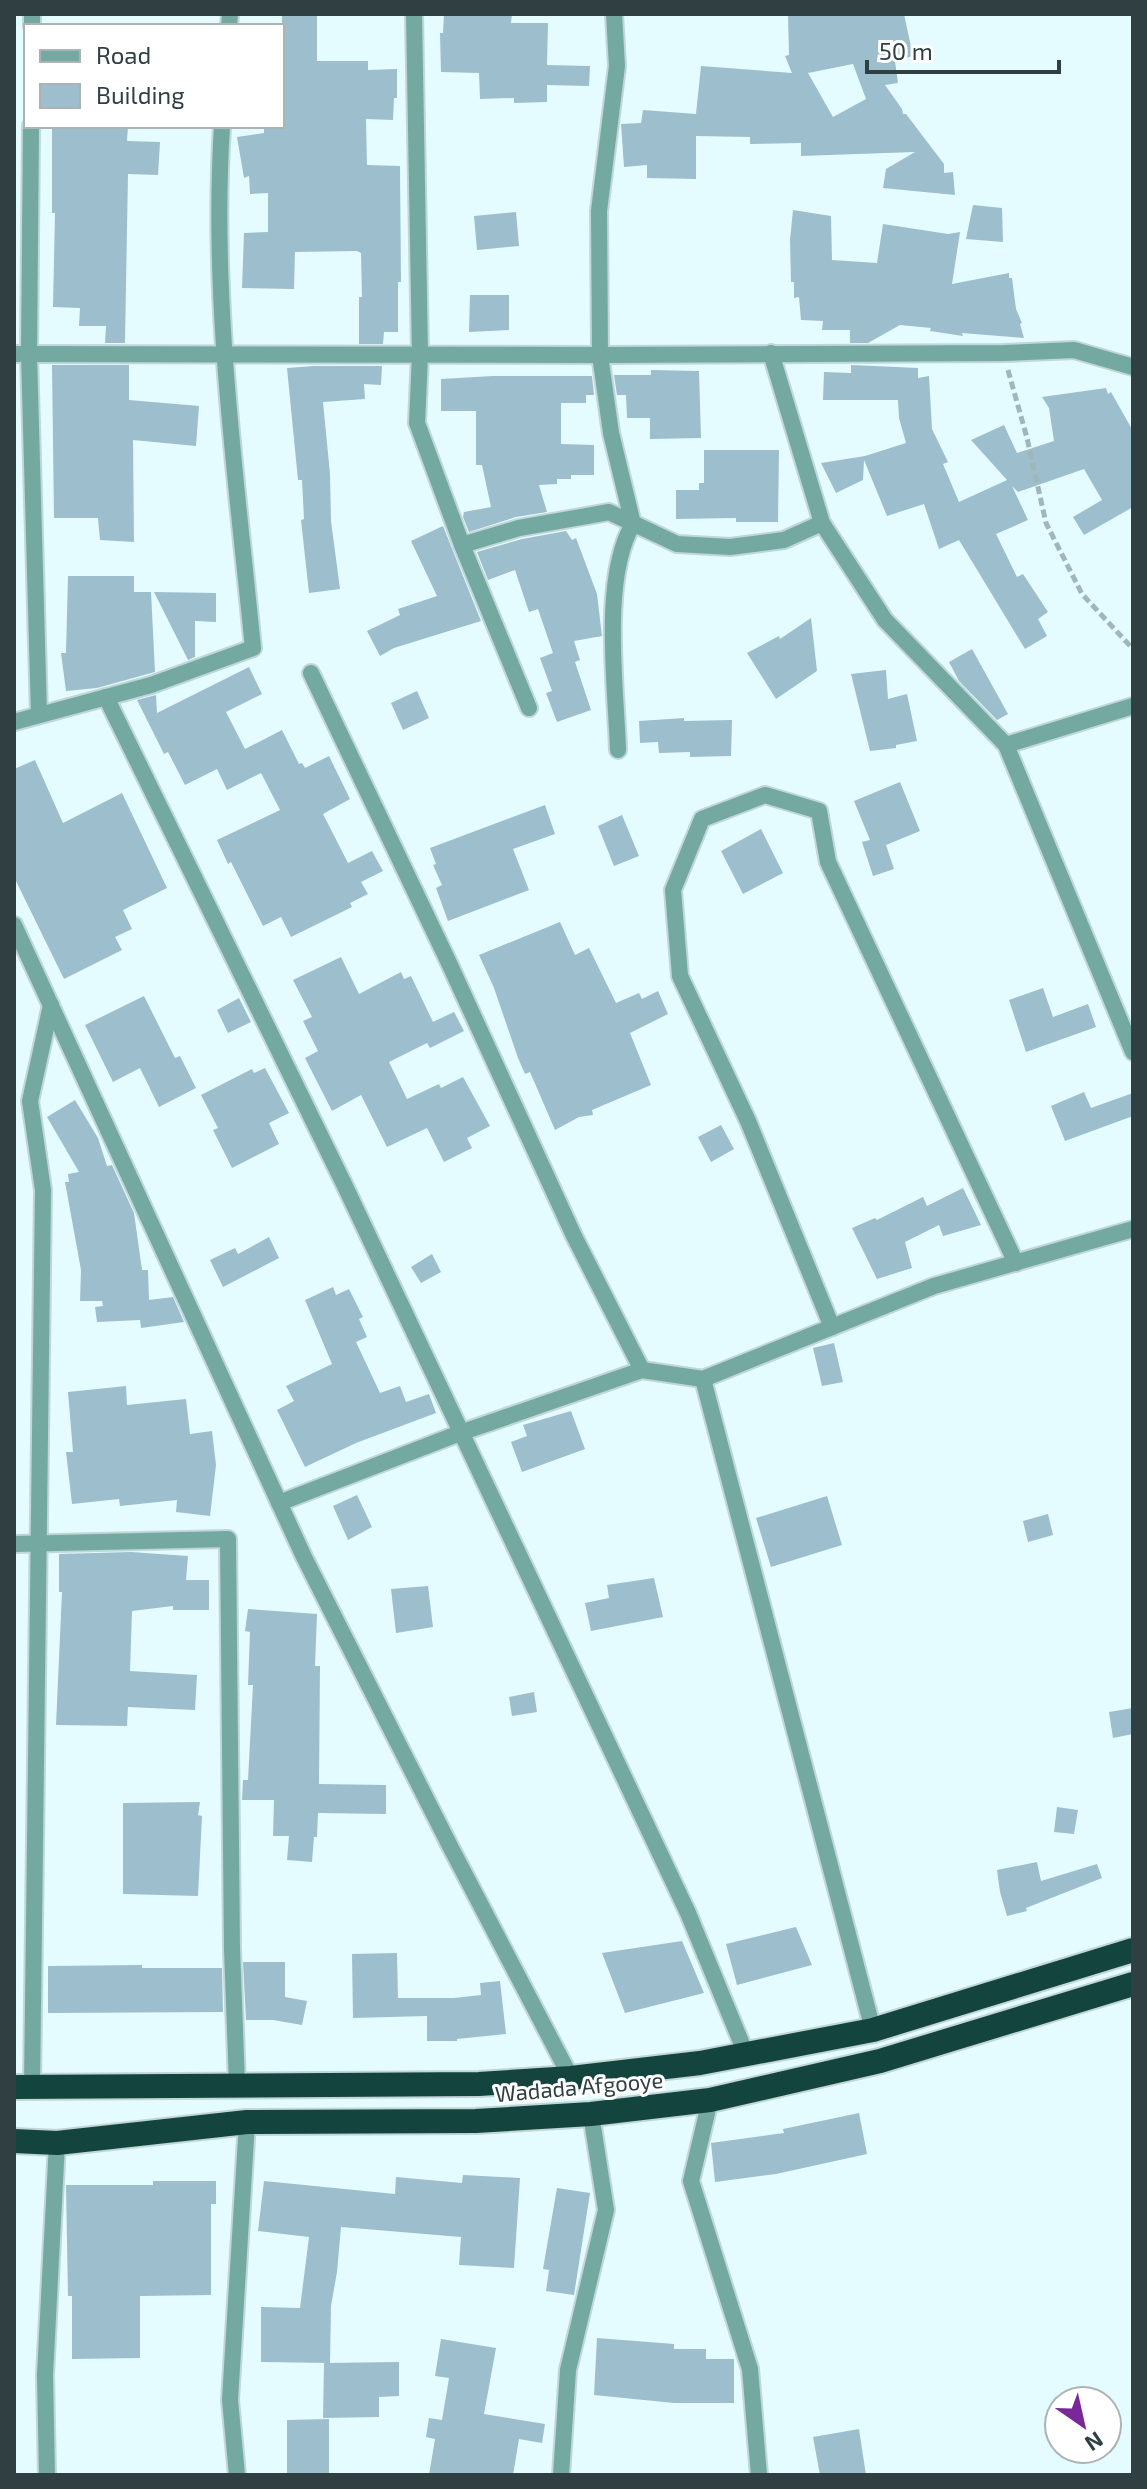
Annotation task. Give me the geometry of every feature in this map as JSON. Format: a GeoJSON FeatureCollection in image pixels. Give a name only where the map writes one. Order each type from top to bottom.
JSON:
{"type":"FeatureCollection","features":[{"type":"Feature","properties":{"kind":"highway","name":"Wadada Afgooye"},"geometry":{"type":"LineString","coordinates":[[23,2087],[479,2084],[571,2078],[700,2063],[873,2030],[1133,1950]]}},
{"type":"Feature","properties":{"kind":"highway","name":"Wadada Afgooye"},"geometry":{"type":"LineString","coordinates":[[14,2141],[57,2143],[247,2122],[476,2121],[591,2114],[710,2100],[880,2061],[1133,1984]]}},
{"type":"Feature","properties":{"kind":"street"},"geometry":{"type":"LineString","coordinates":[[414,14],[420,355],[417,423],[462,545],[529,708]]}},
{"type":"Feature","properties":{"kind":"street"},"geometry":{"type":"LineString","coordinates":[[614,14],[617,66],[599,211],[600,355],[611,433],[633,524],[626,536],[616,582],[614,626],[618,750]]}},
{"type":"Feature","properties":{"kind":"street"},"geometry":{"type":"LineString","coordinates":[[31,128],[21,355],[39,715]]}},
{"type":"Feature","properties":{"kind":"street"},"geometry":{"type":"LineString","coordinates":[[14,722],[151,685],[253,648],[225,355],[219,174],[222,128]]}},
{"type":"Feature","properties":{"kind":"street"},"geometry":{"type":"LineString","coordinates":[[21,355],[600,355],[1074,350],[1133,367]]}},
{"type":"Feature","properties":{"kind":"street"},"geometry":{"type":"LineString","coordinates":[[771,353],[822,523],[885,620],[1006,745],[1133,1052]]}},
{"type":"Feature","properties":{"kind":"street"},"geometry":{"type":"LineString","coordinates":[[462,545],[519,528],[609,512],[677,544],[730,547],[784,540],[822,523]]}},
{"type":"Feature","properties":{"kind":"street"},"geometry":{"type":"LineString","coordinates":[[311,673],[574,1236],[642,1370]]}},
{"type":"Feature","properties":{"kind":"street"},"geometry":{"type":"LineString","coordinates":[[106,697],[344,1184],[688,1913],[746,2054]]}},
{"type":"Feature","properties":{"kind":"street"},"geometry":{"type":"LineString","coordinates":[[1006,745],[1133,706]]}},
{"type":"Feature","properties":{"kind":"street"},"geometry":{"type":"LineString","coordinates":[[832,1327],[748,1121],[680,976],[673,890],[702,819],[765,795],[819,811],[828,862],[1016,1263]]}},
{"type":"Feature","properties":{"kind":"street"},"geometry":{"type":"LineString","coordinates":[[14,925],[279,1503],[451,1848],[571,2078]]}},
{"type":"Feature","properties":{"kind":"street"},"geometry":{"type":"LineString","coordinates":[[23,2087],[40,1545],[43,1190],[30,1101],[51,1005]]}},
{"type":"Feature","properties":{"kind":"street"},"geometry":{"type":"LineString","coordinates":[[279,1503],[460,1433],[642,1370],[703,1379],[934,1286],[1133,1229]]}},
{"type":"Feature","properties":{"kind":"street"},"geometry":{"type":"LineString","coordinates":[[703,1379],[873,2030]]}},
{"type":"Feature","properties":{"kind":"street"},"geometry":{"type":"LineString","coordinates":[[14,1544],[228,1539],[232,1949],[237,2084]]}},
{"type":"Feature","properties":{"kind":"street"},"geometry":{"type":"LineString","coordinates":[[710,2100],[691,2181],[750,2369],[759,2475]]}},
{"type":"Feature","properties":{"kind":"street"},"geometry":{"type":"LineString","coordinates":[[561,2475],[568,2370],[606,2210],[591,2114]]}},
{"type":"Feature","properties":{"kind":"street"},"geometry":{"type":"LineString","coordinates":[[237,2475],[230,2400],[247,2122]]}},
{"type":"Feature","properties":{"kind":"street"},"geometry":{"type":"LineString","coordinates":[[47,2475],[45,2375],[57,2143]]}},
{"type":"Feature","properties":{"kind":"path"},"geometry":{"type":"LineString","coordinates":[[1004,353],[1046,523],[1082,594],[1133,649]]}},
{"type":"Feature","properties":{"kind":"building"},"geometry":{"type":"Polygon","coordinates":[[[282,14],[317,14],[317,61],[368,61],[368,70],[397,69],[393,120],[366,119],[367,165],[400,166],[398,332],[384,332],[383,344],[359,344],[359,297],[362,297],[361,253],[357,251],[295,252],[294,289],[242,288],[244,233],[268,232],[268,193],[250,194],[249,176],[244,178],[237,137],[264,133],[264,128],[284,128],[285,49],[282,14]]]}},
{"type":"Feature","properties":{"kind":"building"},"geometry":{"type":"Polygon","coordinates":[[[444,14],[512,14],[511,23],[548,23],[547,65],[590,66],[589,86],[547,85],[547,102],[514,103],[514,98],[480,99],[479,73],[441,72],[440,33],[443,33],[444,14]]]}},
{"type":"Feature","properties":{"kind":"building"},"geometry":{"type":"Polygon","coordinates":[[[788,14],[904,14],[913,56],[895,61],[898,83],[885,85],[903,114],[944,164],[944,173],[953,172],[955,195],[883,188],[886,169],[915,152],[801,156],[801,143],[750,144],[750,137],[696,136],[696,179],[647,178],[647,165],[624,167],[621,124],[641,123],[643,110],[696,114],[701,66],[792,73],[785,56],[789,55],[788,14]],[[853,64],[808,73],[833,117],[866,99],[853,64]]]}},
{"type":"Feature","properties":{"kind":"building"},"geometry":{"type":"Polygon","coordinates":[[[52,128],[128,128],[127,141],[160,142],[158,175],[128,174],[125,343],[105,343],[106,326],[79,326],[80,308],[53,307],[55,213],[52,213],[52,128]]]}},
{"type":"Feature","properties":{"kind":"building"},"geometry":{"type":"Polygon","coordinates":[[[973,205],[1002,208],[1003,242],[966,239],[973,205]]]}},
{"type":"Feature","properties":{"kind":"building"},"geometry":{"type":"Polygon","coordinates":[[[793,210],[831,216],[832,260],[877,263],[883,224],[948,234],[960,232],[952,284],[1009,273],[1024,338],[962,333],[963,336],[900,325],[868,343],[850,343],[850,330],[822,330],[823,321],[801,320],[799,297],[794,298],[794,282],[791,282],[793,210]]]}},
{"type":"Feature","properties":{"kind":"building"},"geometry":{"type":"Polygon","coordinates":[[[516,212],[519,246],[477,250],[474,216],[516,212]]]}},
{"type":"Feature","properties":{"kind":"building"},"geometry":{"type":"Polygon","coordinates":[[[470,295],[509,295],[509,330],[469,332],[470,295]]]}},
{"type":"Feature","properties":{"kind":"building"},"geometry":{"type":"Polygon","coordinates":[[[52,365],[129,365],[129,400],[199,406],[196,446],[133,440],[134,542],[100,540],[98,518],[54,518],[52,365]]]}},
{"type":"Feature","properties":{"kind":"building"},"geometry":{"type":"Polygon","coordinates":[[[851,365],[918,368],[918,378],[929,376],[932,429],[948,462],[943,464],[959,502],[1007,480],[971,440],[1004,425],[1017,453],[1054,441],[1049,408],[1042,397],[1106,388],[1108,394],[1111,392],[1133,431],[1133,507],[1084,535],[1073,517],[1102,500],[1084,469],[1018,492],[1012,486],[1028,520],[996,534],[1017,577],[1023,574],[1048,612],[1038,619],[1047,636],[1025,649],[959,540],[939,549],[924,504],[887,516],[864,460],[863,480],[836,493],[821,463],[865,456],[906,443],[898,400],[823,400],[824,372],[851,373],[851,365]]]}},
{"type":"Feature","properties":{"kind":"building"},"geometry":{"type":"Polygon","coordinates":[[[382,366],[381,385],[364,384],[365,399],[323,402],[331,521],[340,589],[309,593],[301,520],[304,519],[302,480],[298,480],[287,368],[382,366]]]}},
{"type":"Feature","properties":{"kind":"building"},"geometry":{"type":"Polygon","coordinates":[[[651,370],[699,371],[701,438],[650,439],[650,418],[627,418],[626,395],[617,395],[614,375],[651,375],[651,370]]]}},
{"type":"Feature","properties":{"kind":"building"},"geometry":{"type":"Polygon","coordinates":[[[592,376],[594,395],[586,395],[586,403],[561,403],[561,444],[594,445],[594,475],[571,475],[571,479],[557,479],[557,484],[539,485],[547,512],[516,517],[469,532],[464,512],[491,507],[482,465],[476,465],[476,411],[441,411],[441,379],[592,376]]]}},
{"type":"Feature","properties":{"kind":"building"},"geometry":{"type":"Polygon","coordinates":[[[704,450],[779,450],[778,522],[736,522],[736,518],[676,519],[676,490],[699,490],[699,483],[704,483],[704,450]]]}},
{"type":"Feature","properties":{"kind":"building"},"geometry":{"type":"Polygon","coordinates":[[[443,526],[481,621],[394,648],[380,656],[367,631],[400,615],[398,609],[437,596],[411,541],[443,526]]]}},
{"type":"Feature","properties":{"kind":"building"},"geometry":{"type":"Polygon","coordinates":[[[566,531],[572,540],[576,538],[597,594],[602,636],[574,641],[580,660],[575,662],[591,710],[557,722],[546,693],[552,691],[540,658],[553,653],[538,609],[529,612],[515,570],[488,580],[477,552],[566,531]]]}},
{"type":"Feature","properties":{"kind":"building"},"geometry":{"type":"Polygon","coordinates":[[[68,576],[134,576],[134,592],[151,592],[155,672],[97,688],[66,691],[61,653],[66,653],[68,576]]]}},
{"type":"Feature","properties":{"kind":"building"},"geometry":{"type":"Polygon","coordinates":[[[154,592],[216,593],[216,622],[195,621],[195,657],[188,660],[154,592]]]}},
{"type":"Feature","properties":{"kind":"building"},"geometry":{"type":"Polygon","coordinates":[[[811,618],[817,671],[776,699],[747,653],[779,636],[780,639],[811,618]]]}},
{"type":"Feature","properties":{"kind":"building"},"geometry":{"type":"Polygon","coordinates":[[[972,649],[1008,714],[997,720],[959,681],[949,662],[972,649]]]}},
{"type":"Feature","properties":{"kind":"building"},"geometry":{"type":"Polygon","coordinates":[[[249,667],[262,694],[226,712],[245,749],[282,730],[299,764],[302,763],[305,768],[329,756],[350,799],[323,814],[348,863],[372,851],[383,871],[361,882],[368,894],[350,903],[352,907],[291,937],[281,917],[263,926],[217,840],[280,810],[261,773],[227,790],[217,769],[185,785],[168,752],[164,754],[137,700],[156,695],[157,713],[249,667]]]}},
{"type":"Feature","properties":{"kind":"building"},"geometry":{"type":"Polygon","coordinates":[[[886,670],[888,699],[907,694],[917,741],[896,745],[896,748],[870,751],[851,674],[886,670]]]}},
{"type":"Feature","properties":{"kind":"building"},"geometry":{"type":"Polygon","coordinates":[[[417,691],[429,718],[403,730],[391,703],[417,691]]]}},
{"type":"Feature","properties":{"kind":"building"},"geometry":{"type":"Polygon","coordinates":[[[684,718],[684,721],[732,720],[731,756],[690,757],[690,752],[659,753],[658,742],[640,743],[639,721],[684,718]]]}},
{"type":"Feature","properties":{"kind":"building"},"geometry":{"type":"Polygon","coordinates":[[[35,760],[63,823],[122,793],[167,888],[123,910],[132,929],[115,937],[122,950],[64,979],[14,877],[14,769],[35,760]]]}},
{"type":"Feature","properties":{"kind":"building"},"geometry":{"type":"Polygon","coordinates":[[[900,782],[920,831],[886,845],[894,869],[873,876],[862,842],[870,840],[854,801],[900,782]]]}},
{"type":"Feature","properties":{"kind":"building"},"geometry":{"type":"Polygon","coordinates":[[[545,805],[555,834],[513,849],[529,890],[448,921],[436,888],[442,885],[430,848],[545,805]]]}},
{"type":"Feature","properties":{"kind":"building"},"geometry":{"type":"Polygon","coordinates":[[[622,815],[639,856],[614,866],[598,826],[622,815]]]}},
{"type":"Feature","properties":{"kind":"building"},"geometry":{"type":"Polygon","coordinates":[[[761,829],[783,873],[743,894],[721,851],[761,829]]]}},
{"type":"Feature","properties":{"kind":"building"},"geometry":{"type":"Polygon","coordinates":[[[560,922],[575,955],[589,948],[616,1003],[639,993],[642,999],[658,991],[668,1014],[630,1033],[651,1085],[592,1110],[593,1115],[579,1117],[555,1130],[530,1072],[525,1074],[518,1058],[479,955],[560,922]]]}},
{"type":"Feature","properties":{"kind":"building"},"geometry":{"type":"Polygon","coordinates":[[[341,957],[359,994],[401,972],[404,979],[411,976],[433,1022],[454,1012],[464,1031],[430,1048],[427,1043],[389,1062],[407,1099],[463,1077],[490,1126],[467,1138],[472,1148],[444,1162],[427,1128],[387,1147],[361,1095],[332,1111],[305,1058],[318,1051],[303,1021],[312,1017],[293,980],[341,957]]]}},
{"type":"Feature","properties":{"kind":"building"},"geometry":{"type":"Polygon","coordinates":[[[1043,988],[1053,1017],[1088,1004],[1096,1027],[1026,1052],[1009,1000],[1043,988]]]}},
{"type":"Feature","properties":{"kind":"building"},"geometry":{"type":"Polygon","coordinates":[[[144,996],[175,1058],[180,1056],[196,1088],[159,1107],[140,1068],[113,1082],[85,1025],[144,996]]]}},
{"type":"Feature","properties":{"kind":"building"},"geometry":{"type":"Polygon","coordinates":[[[239,998],[251,1022],[228,1033],[217,1010],[239,998]]]}},
{"type":"Feature","properties":{"kind":"building"},"geometry":{"type":"Polygon","coordinates":[[[265,1068],[289,1113],[269,1123],[279,1144],[232,1168],[213,1130],[218,1128],[201,1095],[252,1069],[254,1073],[265,1068]]]}},
{"type":"Feature","properties":{"kind":"building"},"geometry":{"type":"Polygon","coordinates":[[[1084,1092],[1091,1108],[1133,1093],[1133,1116],[1065,1141],[1051,1106],[1084,1092]]]}},
{"type":"Feature","properties":{"kind":"building"},"geometry":{"type":"Polygon","coordinates":[[[75,1100],[98,1138],[107,1166],[112,1165],[134,1213],[142,1270],[148,1270],[149,1300],[173,1297],[184,1322],[141,1328],[140,1320],[97,1322],[95,1307],[103,1306],[102,1301],[80,1301],[81,1270],[65,1182],[69,1182],[68,1174],[79,1172],[47,1117],[75,1100]]]}},
{"type":"Feature","properties":{"kind":"building"},"geometry":{"type":"Polygon","coordinates":[[[721,1125],[734,1149],[711,1162],[698,1137],[721,1125]]]}},
{"type":"Feature","properties":{"kind":"building"},"geometry":{"type":"Polygon","coordinates":[[[963,1188],[981,1225],[943,1236],[939,1225],[905,1242],[912,1268],[877,1279],[852,1228],[875,1218],[877,1220],[923,1197],[927,1206],[963,1188]]]}},
{"type":"Feature","properties":{"kind":"building"},"geometry":{"type":"Polygon","coordinates":[[[269,1237],[279,1258],[223,1287],[210,1260],[235,1248],[238,1254],[269,1237]]]}},
{"type":"Feature","properties":{"kind":"building"},"geometry":{"type":"Polygon","coordinates":[[[432,1254],[441,1272],[421,1283],[411,1267],[432,1254]]]}},
{"type":"Feature","properties":{"kind":"building"},"geometry":{"type":"Polygon","coordinates":[[[333,1287],[336,1295],[349,1289],[363,1317],[359,1319],[367,1337],[356,1342],[380,1393],[400,1386],[406,1402],[429,1394],[436,1413],[356,1443],[305,1467],[277,1410],[294,1401],[286,1386],[332,1364],[305,1300],[333,1287]]]}},
{"type":"Feature","properties":{"kind":"building"},"geometry":{"type":"Polygon","coordinates":[[[834,1343],[843,1382],[822,1386],[813,1348],[834,1343]]]}},
{"type":"Feature","properties":{"kind":"building"},"geometry":{"type":"Polygon","coordinates":[[[126,1386],[127,1405],[186,1399],[190,1434],[212,1431],[216,1465],[210,1516],[176,1512],[177,1500],[120,1506],[119,1499],[72,1504],[66,1452],[73,1452],[68,1392],[126,1386]]]}},
{"type":"Feature","properties":{"kind":"building"},"geometry":{"type":"Polygon","coordinates":[[[571,1411],[585,1449],[522,1472],[511,1442],[527,1436],[523,1425],[571,1411]]]}},
{"type":"Feature","properties":{"kind":"building"},"geometry":{"type":"Polygon","coordinates":[[[357,1495],[372,1527],[348,1540],[333,1506],[357,1495]]]}},
{"type":"Feature","properties":{"kind":"building"},"geometry":{"type":"Polygon","coordinates":[[[827,1496],[842,1545],[771,1567],[756,1518],[827,1496]]]}},
{"type":"Feature","properties":{"kind":"building"},"geometry":{"type":"Polygon","coordinates":[[[1048,1514],[1053,1535],[1028,1542],[1023,1521],[1048,1514]]]}},
{"type":"Feature","properties":{"kind":"building"},"geometry":{"type":"Polygon","coordinates":[[[131,1552],[188,1556],[186,1580],[209,1580],[209,1610],[173,1610],[173,1606],[132,1611],[130,1671],[197,1675],[195,1710],[128,1707],[127,1726],[56,1725],[62,1592],[59,1592],[59,1554],[131,1552]]]}},
{"type":"Feature","properties":{"kind":"building"},"geometry":{"type":"Polygon","coordinates":[[[654,1578],[663,1617],[591,1631],[585,1603],[609,1598],[607,1585],[654,1578]]]}},
{"type":"Feature","properties":{"kind":"building"},"geometry":{"type":"Polygon","coordinates":[[[428,1586],[433,1627],[396,1633],[391,1589],[428,1586]]]}},
{"type":"Feature","properties":{"kind":"building"},"geometry":{"type":"Polygon","coordinates":[[[248,1609],[317,1614],[315,1666],[320,1666],[319,1784],[386,1785],[386,1814],[318,1813],[312,1862],[287,1860],[289,1836],[273,1836],[274,1800],[242,1800],[243,1780],[248,1780],[253,1685],[248,1685],[250,1632],[245,1631],[248,1609]]]}},
{"type":"Feature","properties":{"kind":"building"},"geometry":{"type":"Polygon","coordinates":[[[534,1692],[537,1712],[512,1716],[509,1697],[534,1692]]]}},
{"type":"Feature","properties":{"kind":"building"},"geometry":{"type":"Polygon","coordinates":[[[1133,1708],[1133,1734],[1113,1738],[1109,1712],[1133,1708]]]}},
{"type":"Feature","properties":{"kind":"building"},"geometry":{"type":"Polygon","coordinates":[[[200,1802],[198,1896],[123,1894],[123,1803],[200,1802]]]}},
{"type":"Feature","properties":{"kind":"building"},"geometry":{"type":"Polygon","coordinates":[[[1057,1807],[1078,1810],[1074,1834],[1054,1832],[1057,1807]]]}},
{"type":"Feature","properties":{"kind":"building"},"geometry":{"type":"Polygon","coordinates":[[[1037,1862],[1041,1881],[1097,1864],[1102,1878],[1026,1908],[1027,1911],[1007,1916],[997,1870],[1037,1862]]]}},
{"type":"Feature","properties":{"kind":"building"},"geometry":{"type":"Polygon","coordinates":[[[796,1927],[812,1965],[737,1985],[726,1944],[796,1927]]]}},
{"type":"Feature","properties":{"kind":"building"},"geometry":{"type":"Polygon","coordinates":[[[682,1941],[704,1993],[625,2013],[602,1953],[682,1941]]]}},
{"type":"Feature","properties":{"kind":"building"},"geometry":{"type":"Polygon","coordinates":[[[397,1953],[398,1998],[481,1995],[480,1983],[500,1981],[506,2034],[457,2041],[427,2041],[427,2016],[353,2018],[352,1954],[397,1953]]]}},
{"type":"Feature","properties":{"kind":"building"},"geometry":{"type":"Polygon","coordinates":[[[243,1962],[285,1962],[285,1997],[307,2001],[302,2025],[273,2020],[246,2020],[243,1962]]]}},
{"type":"Feature","properties":{"kind":"building"},"geometry":{"type":"Polygon","coordinates":[[[142,1965],[142,1968],[222,1968],[223,2012],[48,2013],[48,1966],[142,1965]]]}},
{"type":"Feature","properties":{"kind":"building"},"geometry":{"type":"Polygon","coordinates":[[[859,2113],[867,2154],[776,2174],[715,2182],[711,2143],[784,2133],[783,2129],[859,2113]]]}},
{"type":"Feature","properties":{"kind":"building"},"geometry":{"type":"Polygon","coordinates":[[[463,2175],[520,2178],[514,2268],[459,2265],[461,2237],[341,2227],[331,2306],[330,2363],[261,2362],[261,2307],[300,2308],[309,2237],[258,2231],[264,2181],[395,2194],[396,2177],[462,2183],[463,2175]]]}},
{"type":"Feature","properties":{"kind":"building"},"geometry":{"type":"Polygon","coordinates":[[[153,2181],[216,2181],[216,2204],[211,2204],[211,2295],[140,2296],[140,2358],[72,2359],[66,2185],[153,2185],[153,2181]]]}},
{"type":"Feature","properties":{"kind":"building"},"geometry":{"type":"Polygon","coordinates":[[[557,2188],[590,2193],[574,2295],[546,2291],[549,2270],[543,2269],[557,2188]]]}},
{"type":"Feature","properties":{"kind":"building"},"geometry":{"type":"Polygon","coordinates":[[[597,2338],[674,2344],[674,2349],[706,2349],[706,2359],[734,2359],[734,2403],[674,2403],[594,2395],[597,2338]]]}},
{"type":"Feature","properties":{"kind":"building"},"geometry":{"type":"Polygon","coordinates":[[[441,2339],[496,2348],[484,2414],[545,2424],[542,2443],[519,2439],[513,2475],[429,2475],[435,2439],[426,2437],[429,2418],[442,2420],[449,2378],[435,2376],[441,2339]]]}},
{"type":"Feature","properties":{"kind":"building"},"geometry":{"type":"Polygon","coordinates":[[[399,2362],[399,2396],[379,2397],[379,2417],[323,2418],[324,2363],[399,2362]]]}},
{"type":"Feature","properties":{"kind":"building"},"geometry":{"type":"Polygon","coordinates":[[[329,2419],[329,2475],[287,2474],[287,2420],[329,2419]]]}},
{"type":"Feature","properties":{"kind":"building"},"geometry":{"type":"Polygon","coordinates":[[[859,2429],[866,2475],[820,2475],[813,2437],[859,2429]]]}}]}
